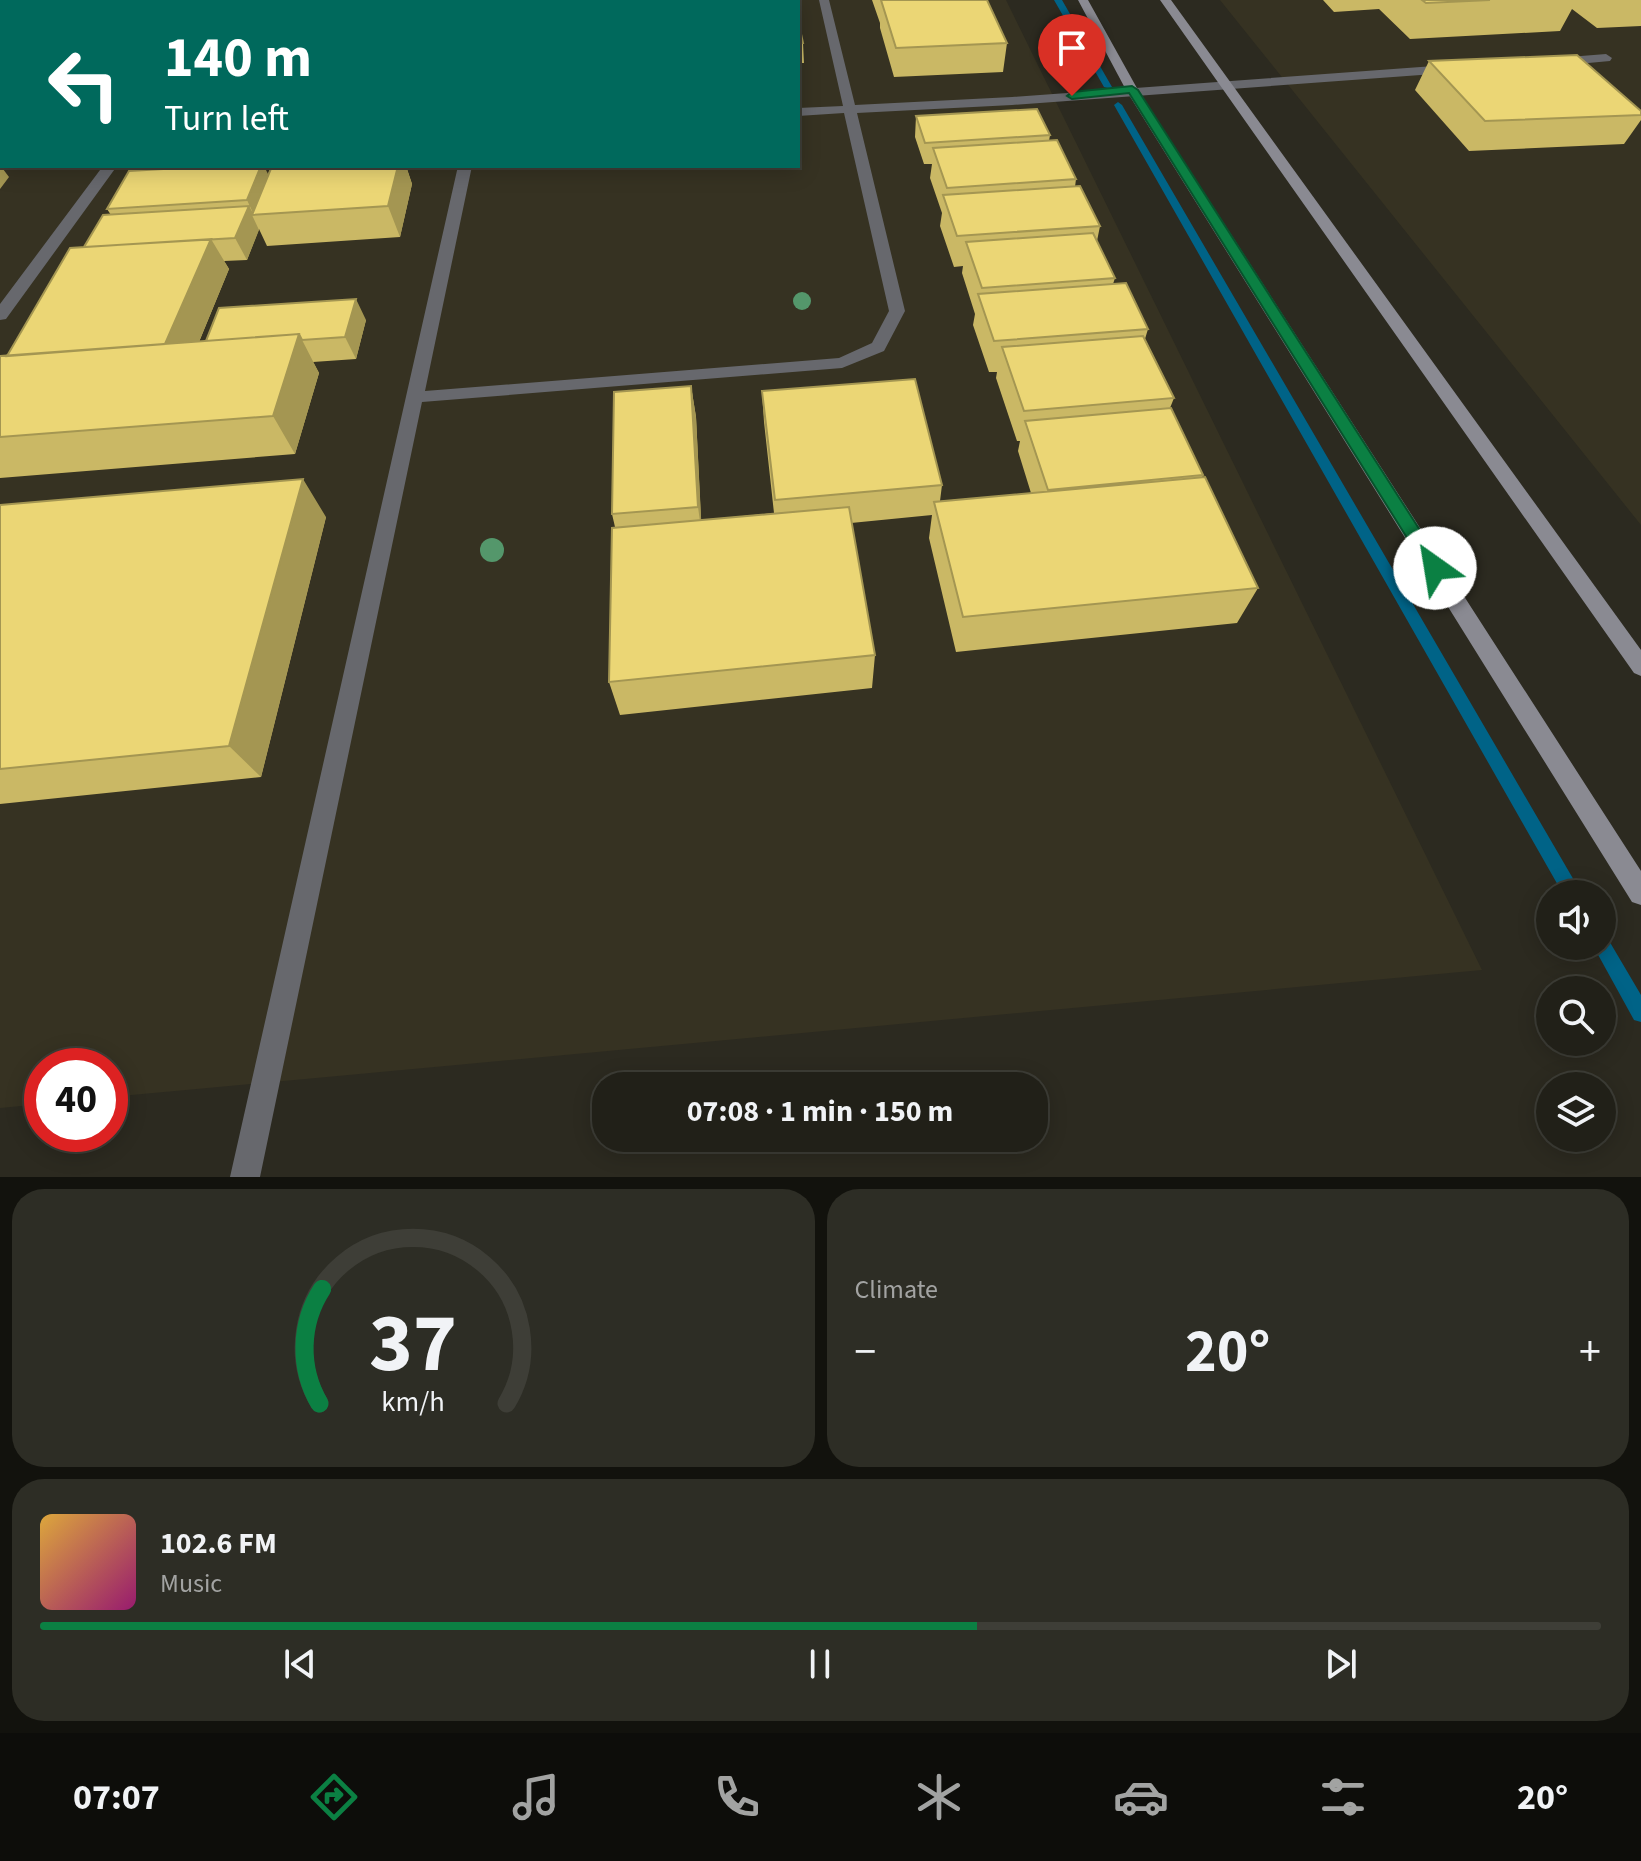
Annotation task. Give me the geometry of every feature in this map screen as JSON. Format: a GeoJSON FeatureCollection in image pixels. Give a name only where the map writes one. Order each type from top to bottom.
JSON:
{"type":"FeatureCollection","features":[{"type":"Feature","properties":{"kind":"street"},"geometry":{"type":"LineString","coordinates":[[1083,0],[1132,90],[1641,893]]}},
{"type":"Feature","properties":{"kind":"street"},"geometry":{"type":"LineString","coordinates":[[1165,0],[1632,643],[1641,667]]}},
{"type":"Feature","properties":{"kind":"lane"},"geometry":{"type":"LineString","coordinates":[[417,397],[842,363],[878,347],[897,311],[824,0]]}},
{"type":"Feature","properties":{"kind":"lane"},"geometry":{"type":"LineString","coordinates":[[1545,62],[1606,58]]}},
{"type":"Feature","properties":{"kind":"lane"},"geometry":{"type":"LineString","coordinates":[[800,112],[1012,101],[1468,68]]}},
{"type":"Feature","properties":{"kind":"lane"},"geometry":{"type":"LineString","coordinates":[[0,315],[109,168]]}},
{"type":"Feature","properties":{"kind":"lane"},"geometry":{"type":"LineString","coordinates":[[245,1177],[465,168]]}},
{"type":"Feature","properties":{"kind":"shaded area"},"geometry":{"type":"Polygon","coordinates":[[[800,0],[1006,0],[1482,970],[128,1095],[128,1048],[24,1048],[24,1106],[0,1108],[0,168],[800,168],[800,0]]]}},
{"type":"Feature","properties":{"kind":"shaded area"},"geometry":{"type":"Polygon","coordinates":[[[1220,0],[1641,0],[1641,525],[1220,0]]]}},
{"type":"Feature","properties":{"kind":"building"},"geometry":{"type":"Polygon","coordinates":[[[881,0],[987,0],[1007,43],[896,48],[881,0]]]}},
{"type":"Feature","properties":{"kind":"building"},"geometry":{"type":"Polygon","coordinates":[[[1422,0],[1490,0],[1426,3],[1422,0]]]}},
{"type":"Feature","properties":{"kind":"building"},"geometry":{"type":"Polygon","coordinates":[[[1577,55],[1641,111],[1641,115],[1485,121],[1429,61],[1577,55]]]}},
{"type":"Feature","properties":{"kind":"building"},"geometry":{"type":"Polygon","coordinates":[[[1037,109],[1050,135],[925,143],[916,116],[1037,109]]]}},
{"type":"Feature","properties":{"kind":"building"},"geometry":{"type":"Polygon","coordinates":[[[1057,140],[1076,179],[947,188],[933,148],[1057,140]]]}},
{"type":"Feature","properties":{"kind":"building"},"geometry":{"type":"Polygon","coordinates":[[[260,168],[247,200],[107,209],[129,171],[260,168]]]}},
{"type":"Feature","properties":{"kind":"building"},"geometry":{"type":"Polygon","coordinates":[[[271,168],[398,168],[388,206],[252,215],[271,168]]]}},
{"type":"Feature","properties":{"kind":"building"},"geometry":{"type":"Polygon","coordinates":[[[1080,186],[1100,226],[957,236],[943,195],[1080,186]]]}},
{"type":"Feature","properties":{"kind":"building"},"geometry":{"type":"Polygon","coordinates":[[[249,206],[235,238],[84,247],[103,215],[249,206]]]}},
{"type":"Feature","properties":{"kind":"building"},"geometry":{"type":"Polygon","coordinates":[[[1093,233],[1115,278],[982,288],[966,242],[1093,233]]]}},
{"type":"Feature","properties":{"kind":"building"},"geometry":{"type":"Polygon","coordinates":[[[211,239],[165,344],[7,356],[70,248],[211,239]]]}},
{"type":"Feature","properties":{"kind":"building"},"geometry":{"type":"Polygon","coordinates":[[[1126,283],[1148,329],[994,341],[978,294],[1126,283]]]}},
{"type":"Feature","properties":{"kind":"building"},"geometry":{"type":"Polygon","coordinates":[[[356,299],[345,337],[302,340],[299,334],[206,341],[219,308],[356,299]]]}},
{"type":"Feature","properties":{"kind":"building"},"geometry":{"type":"Polygon","coordinates":[[[299,334],[273,416],[0,437],[0,356],[299,334]]]}},
{"type":"Feature","properties":{"kind":"building"},"geometry":{"type":"Polygon","coordinates":[[[1143,336],[1174,398],[1024,411],[1002,347],[1143,336]]]}},
{"type":"Feature","properties":{"kind":"building"},"geometry":{"type":"Polygon","coordinates":[[[915,379],[942,485],[775,500],[762,391],[915,379]]]}},
{"type":"Feature","properties":{"kind":"building"},"geometry":{"type":"Polygon","coordinates":[[[691,386],[698,507],[612,514],[614,392],[691,386]]]}},
{"type":"Feature","properties":{"kind":"building"},"geometry":{"type":"Polygon","coordinates":[[[1171,408],[1203,475],[1048,490],[1025,421],[1171,408]]]}},
{"type":"Feature","properties":{"kind":"building"},"geometry":{"type":"Polygon","coordinates":[[[1205,477],[1258,588],[963,617],[934,502],[1205,477]]]}},
{"type":"Feature","properties":{"kind":"building"},"geometry":{"type":"Polygon","coordinates":[[[303,479],[229,746],[0,769],[0,505],[303,479]]]}},
{"type":"Feature","properties":{"kind":"building"},"geometry":{"type":"Polygon","coordinates":[[[849,507],[875,655],[609,682],[612,528],[849,507]]]}},
{"type":"Feature","properties":{"kind":"waterway"},"geometry":{"type":"LineString","coordinates":[[1058,0],[1108,87]]}},
{"type":"Feature","properties":{"kind":"waterway"},"geometry":{"type":"LineString","coordinates":[[1118,105],[1565,880]]}},
{"type":"Feature","properties":{"kind":"waterway"},"geometry":{"type":"LineString","coordinates":[[1611,960],[1641,1013]]}},
{"type":"Feature","properties":{"kind":"route"},"geometry":{"type":"LineString","coordinates":[[1072,96],[1132,90],[1435,568]]}}]}
